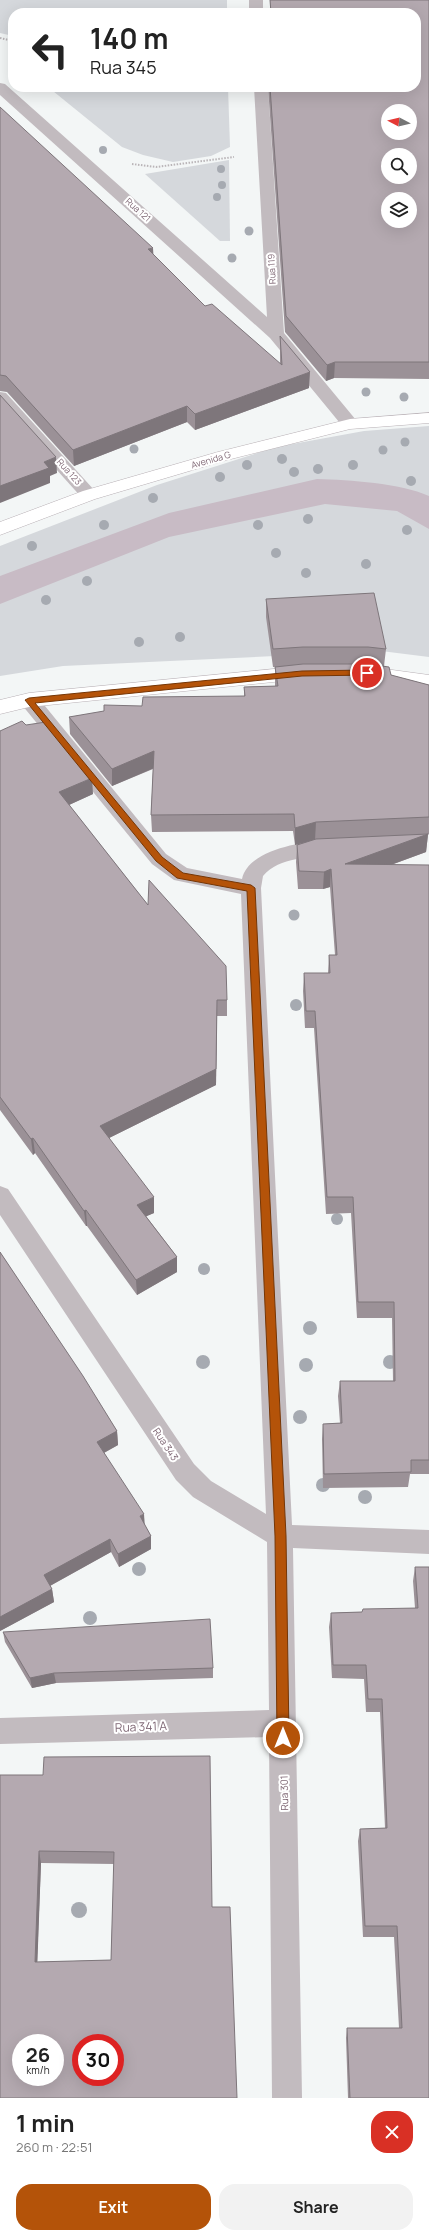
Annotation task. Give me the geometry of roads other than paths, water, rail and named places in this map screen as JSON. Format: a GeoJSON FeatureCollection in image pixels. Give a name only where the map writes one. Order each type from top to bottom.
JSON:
{"type":"FeatureCollection","features":[{"type":"Feature","properties":{"kind":"street","name":"Rua 121"},"geometry":{"type":"LineString","coordinates":[[0,87],[276,334]]}},
{"type":"Feature","properties":{"kind":"street","name":"Rua 119"},"geometry":{"type":"LineString","coordinates":[[261,92],[276,334]]}},
{"type":"Feature","properties":{"kind":"street"},"geometry":{"type":"LineString","coordinates":[[276,334],[350,424]]}},
{"type":"Feature","properties":{"kind":"street","name":"Rua 123"},"geometry":{"type":"LineString","coordinates":[[0,397],[90,495]]}},
{"type":"Feature","properties":{"kind":"street","name":"Avenida G"},"geometry":{"type":"LineString","coordinates":[[0,529],[90,495],[218,457],[350,424],[429,418]]}},
{"type":"Feature","properties":{"kind":"street"},"geometry":{"type":"LineString","coordinates":[[0,707],[29,700],[324,673]]}},
{"type":"Feature","properties":{"kind":"street"},"geometry":{"type":"LineString","coordinates":[[346,673],[367,673],[429,682]]}},
{"type":"Feature","properties":{"kind":"street"},"geometry":{"type":"LineString","coordinates":[[29,700],[159,859],[180,876],[251,888],[254,872],[267,861],[315,848],[346,846]]}},
{"type":"Feature","properties":{"kind":"street","name":"Rua 301"},"geometry":{"type":"LineString","coordinates":[[251,888],[280,1536],[287,2098]]}},
{"type":"Feature","properties":{"kind":"street","name":"Rua 343"},"geometry":{"type":"LineString","coordinates":[[0,1196],[185,1472],[202,1489],[280,1536],[429,1542]]}},
{"type":"Feature","properties":{"kind":"street","name":"Rua 341 A"},"geometry":{"type":"LineString","coordinates":[[0,1731],[283,1723]]}}]}
